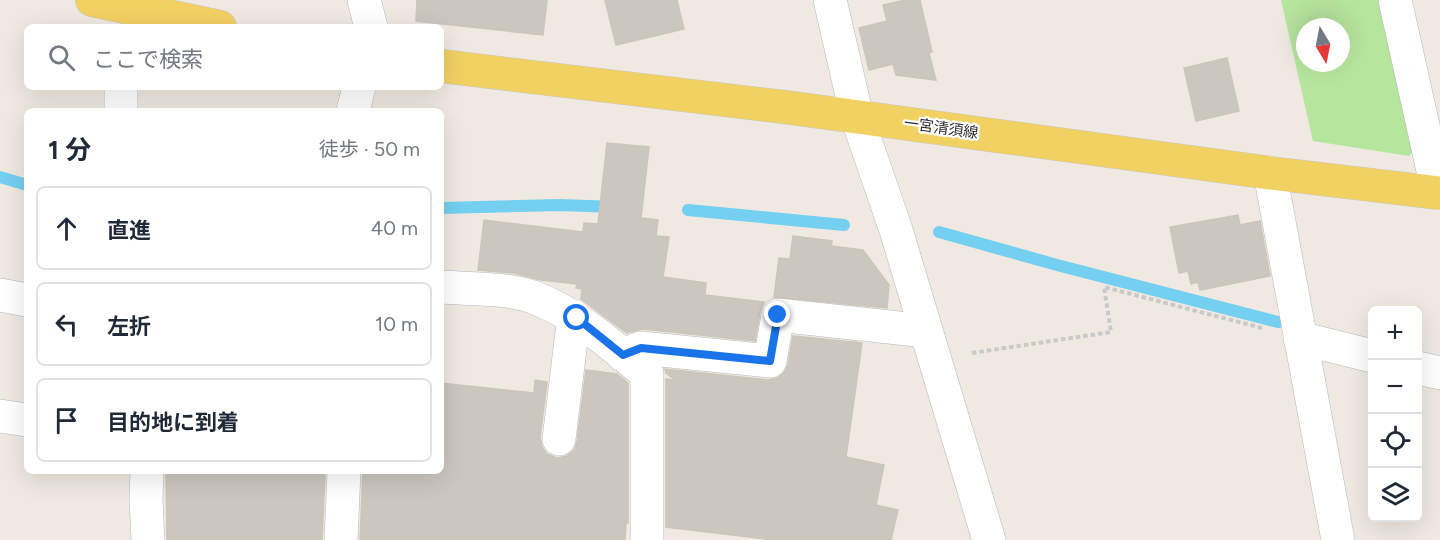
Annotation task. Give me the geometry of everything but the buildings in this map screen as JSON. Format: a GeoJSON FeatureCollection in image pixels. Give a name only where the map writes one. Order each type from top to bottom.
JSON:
{"type":"FeatureCollection","features":[{"type":"Feature","properties":{"kind":"main road"},"geometry":{"type":"LineString","coordinates":[[103,7],[202,24]]}},
{"type":"Feature","properties":{"kind":"main road","name":"一宮清須線"},"geometry":{"type":"LineString","coordinates":[[444,66],[857,117],[1269,173],[1439,193]]}},
{"type":"Feature","properties":{"kind":"street"},"geometry":{"type":"LineString","coordinates":[[364,0],[369,24]]}},
{"type":"Feature","properties":{"kind":"street"},"geometry":{"type":"LineString","coordinates":[[830,0],[857,117],[896,230],[989,540]]}},
{"type":"Feature","properties":{"kind":"street"},"geometry":{"type":"LineString","coordinates":[[1395,0],[1439,193]]}},
{"type":"Feature","properties":{"kind":"street"},"geometry":{"type":"LineString","coordinates":[[121,90],[121,108]]}},
{"type":"Feature","properties":{"kind":"street"},"geometry":{"type":"LineString","coordinates":[[354,108],[358,90]]}},
{"type":"Feature","properties":{"kind":"street"},"geometry":{"type":"LineString","coordinates":[[1269,173],[1338,540]]}},
{"type":"Feature","properties":{"kind":"street"},"geometry":{"type":"LineString","coordinates":[[444,287],[531,296],[574,316],[647,374],[647,540]]}},
{"type":"Feature","properties":{"kind":"street"},"geometry":{"type":"LineString","coordinates":[[0,296],[24,300]]}},
{"type":"Feature","properties":{"kind":"street"},"geometry":{"type":"LineString","coordinates":[[623,355],[641,348],[770,361],[778,315],[931,345]]}},
{"type":"Feature","properties":{"kind":"street"},"geometry":{"type":"LineString","coordinates":[[559,439],[574,316]]}},
{"type":"Feature","properties":{"kind":"street"},"geometry":{"type":"LineString","coordinates":[[1300,338],[1368,355]]}},
{"type":"Feature","properties":{"kind":"street"},"geometry":{"type":"LineString","coordinates":[[1422,369],[1440,373]]}},
{"type":"Feature","properties":{"kind":"street"},"geometry":{"type":"LineString","coordinates":[[0,416],[24,420]]}},
{"type":"Feature","properties":{"kind":"street"},"geometry":{"type":"LineString","coordinates":[[147,474],[148,540]]}},
{"type":"Feature","properties":{"kind":"street"},"geometry":{"type":"LineString","coordinates":[[340,540],[344,474]]}},
{"type":"Feature","properties":{"kind":"path"},"geometry":{"type":"LineString","coordinates":[[931,345],[1111,332],[1104,287],[1300,338]]}},
{"type":"Feature","properties":{"kind":"green space"},"geometry":{"type":"Polygon","coordinates":[[[1281,0],[1384,0],[1418,147],[1409,156],[1313,141],[1297,72],[1350,72],[1350,18],[1296,18],[1296,66],[1281,0]]]}},
{"type":"Feature","properties":{"kind":"waterway"},"geometry":{"type":"LineString","coordinates":[[0,177],[24,184]]}},
{"type":"Feature","properties":{"kind":"waterway"},"geometry":{"type":"LineString","coordinates":[[444,208],[560,205],[617,207]]}},
{"type":"Feature","properties":{"kind":"waterway"},"geometry":{"type":"LineString","coordinates":[[688,210],[844,225]]}},
{"type":"Feature","properties":{"kind":"waterway"},"geometry":{"type":"LineString","coordinates":[[939,232],[1278,322]]}},
{"type":"Feature","properties":{"kind":"route"},"geometry":{"type":"LineString","coordinates":[[577,318],[623,355],[641,348],[770,361],[778,315]]}}]}
